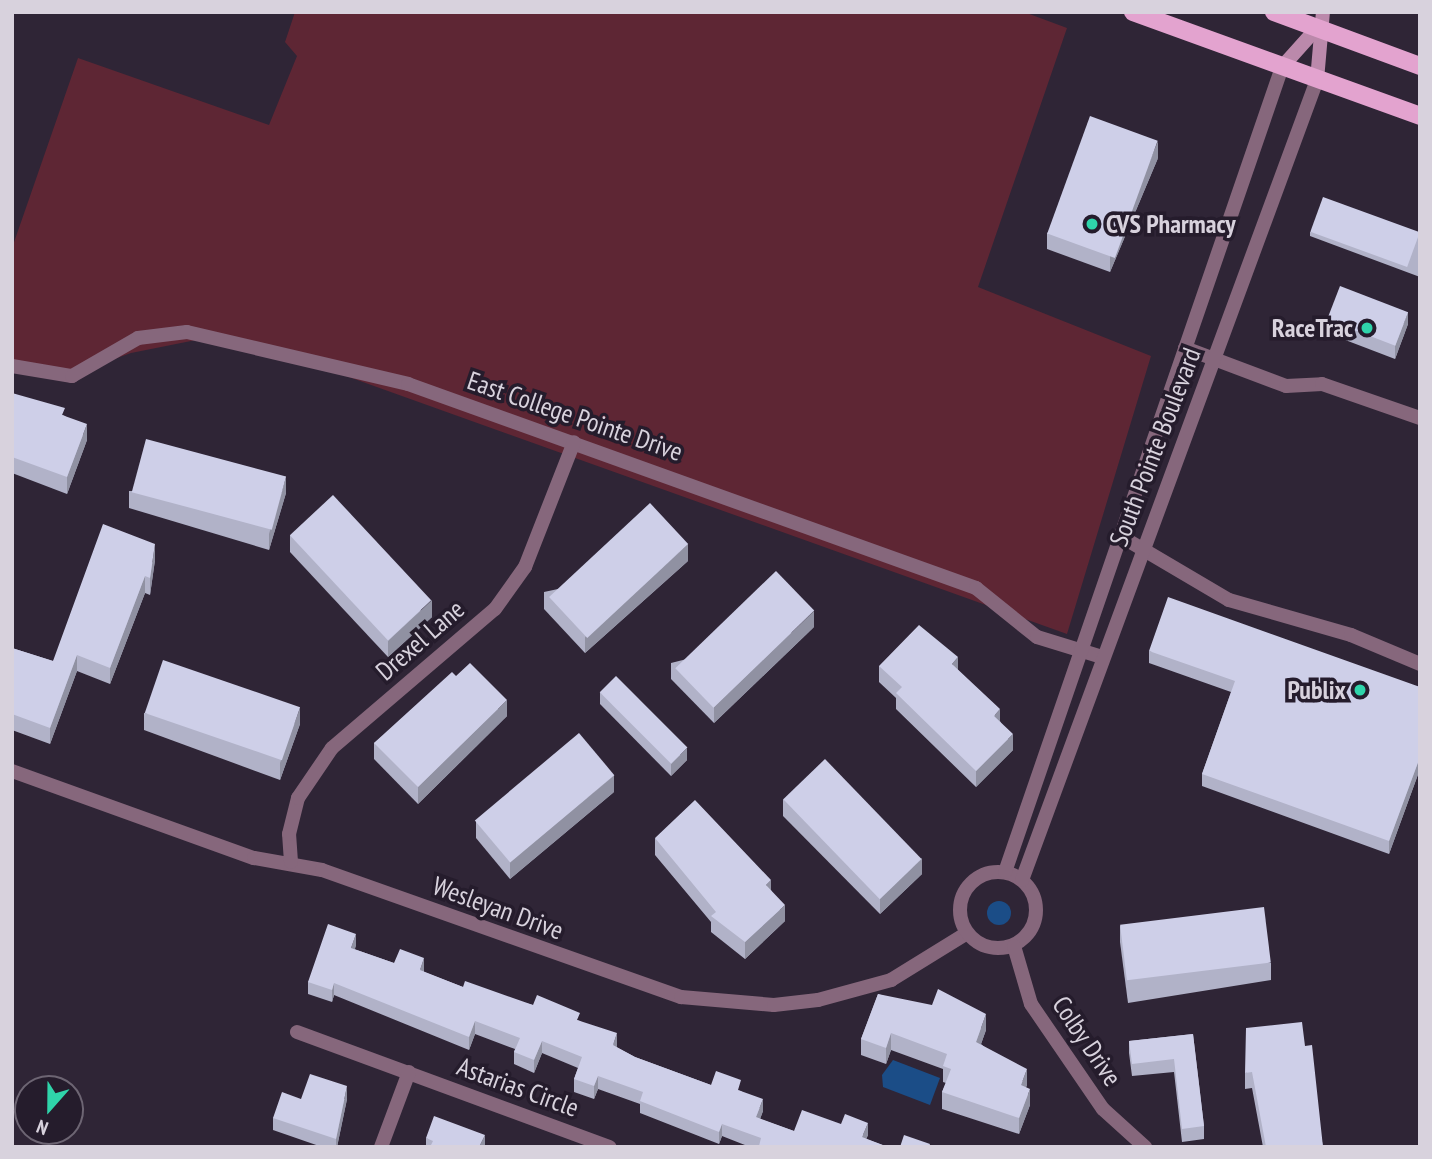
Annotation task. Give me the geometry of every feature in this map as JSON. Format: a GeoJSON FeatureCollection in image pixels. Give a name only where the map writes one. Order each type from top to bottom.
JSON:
{"type":"FeatureCollection","features":[{"type":"Feature","properties":{"kind":"main road"},"geometry":{"type":"LineString","coordinates":[[1133,12],[1420,116]]}},
{"type":"Feature","properties":{"kind":"main road"},"geometry":{"type":"LineString","coordinates":[[1274,12],[1320,20],[1420,66]]}},
{"type":"Feature","properties":{"kind":"street","name":"South Pointe Boulevard"},"geometry":{"type":"LineString","coordinates":[[1005,872],[1084,652],[1282,67],[1320,20]]}},
{"type":"Feature","properties":{"kind":"street","name":"South Pointe Boulevard"},"geometry":{"type":"LineString","coordinates":[[1023,880],[1102,657],[1317,80],[1320,20]]}},
{"type":"Feature","properties":{"kind":"street","name":"East College Pointe Drive"},"geometry":{"type":"LineString","coordinates":[[12,366],[72,376],[138,338],[187,332],[408,384],[976,588],[1037,637],[1102,657]]}},
{"type":"Feature","properties":{"kind":"street"},"geometry":{"type":"LineString","coordinates":[[1185,348],[1286,386],[1322,384],[1420,418]]}},
{"type":"Feature","properties":{"kind":"street","name":"Drexel Lane"},"geometry":{"type":"LineString","coordinates":[[291,862],[289,834],[299,798],[332,748],[495,609],[525,567],[574,442]]}},
{"type":"Feature","properties":{"kind":"street"},"geometry":{"type":"LineString","coordinates":[[1122,537],[1228,600],[1351,635],[1420,664]]}},
{"type":"Feature","properties":{"kind":"street","name":"Wesleyan Drive"},"geometry":{"type":"LineString","coordinates":[[12,771],[254,858],[291,862],[617,976],[723,1002],[791,1005],[882,982],[967,933]]}},
{"type":"Feature","properties":{"kind":"street"},"geometry":{"type":"LineString","coordinates":[[1005,872],[1023,880],[1037,915],[1014,946],[988,948],[967,933],[959,912],[965,890],[982,875],[1005,872]]}},
{"type":"Feature","properties":{"kind":"street","name":"Colby Drive"},"geometry":{"type":"LineString","coordinates":[[1014,946],[1031,1004],[1103,1109],[1145,1147]]}},
{"type":"Feature","properties":{"kind":"street","name":"Astarias Circle"},"geometry":{"type":"LineString","coordinates":[[297,1032],[609,1147]]}},
{"type":"Feature","properties":{"kind":"street"},"geometry":{"type":"LineString","coordinates":[[381,1147],[409,1073]]}},
{"type":"Feature","properties":{"kind":"shaded area"},"geometry":{"type":"Polygon","coordinates":[[[295,12],[1024,12],[1067,28],[978,287],[1151,356],[1067,634],[321,367],[196,340],[131,353],[61,378],[12,369],[12,248],[78,58],[269,125],[297,56],[285,42],[295,12]]]}},
{"type":"Feature","properties":{"kind":"water"},"geometry":{"type":"Polygon","coordinates":[[[999,901],[1008,904],[1011,913],[1008,922],[999,925],[990,922],[987,913],[990,904],[999,901]]]}},
{"type":"Feature","properties":{"kind":"water"},"geometry":{"type":"Polygon","coordinates":[[[893,1060],[940,1078],[930,1105],[883,1087],[882,1075],[893,1060]]]}},
{"type":"Feature","properties":{"kind":"building","name":"CVS Pharmacy"},"geometry":{"type":"Polygon","coordinates":[[[1090,116],[1158,141],[1115,258],[1047,233],[1090,116]]]}},
{"type":"Feature","properties":{"kind":"building","name":"RaceTrac"},"geometry":{"type":"Polygon","coordinates":[[[1323,197],[1420,232],[1407,267],[1310,232],[1323,197]]]}},
{"type":"Feature","properties":{"kind":"building","name":"RaceTrac"},"geometry":{"type":"Polygon","coordinates":[[[1340,286],[1408,312],[1395,346],[1327,320],[1340,286]]]}},
{"type":"Feature","properties":{"kind":"building"},"geometry":{"type":"Polygon","coordinates":[[[12,393],[65,408],[62,415],[87,424],[67,477],[12,457],[12,393]]]}},
{"type":"Feature","properties":{"kind":"building"},"geometry":{"type":"Polygon","coordinates":[[[146,439],[286,477],[272,530],[132,492],[146,439]]]}},
{"type":"Feature","properties":{"kind":"building"},"geometry":{"type":"Polygon","coordinates":[[[333,495],[431,600],[388,641],[290,535],[333,495]]]}},
{"type":"Feature","properties":{"kind":"building"},"geometry":{"type":"Polygon","coordinates":[[[650,503],[688,544],[587,638],[549,597],[650,503]]]}},
{"type":"Feature","properties":{"kind":"building"},"geometry":{"type":"Polygon","coordinates":[[[103,524],[155,544],[150,578],[145,576],[110,668],[77,655],[50,728],[12,714],[12,648],[53,661],[103,524]]]}},
{"type":"Feature","properties":{"kind":"building"},"geometry":{"type":"Polygon","coordinates":[[[776,571],[814,611],[713,708],[675,668],[776,571]]]}},
{"type":"Feature","properties":{"kind":"building"},"geometry":{"type":"Polygon","coordinates":[[[1168,597],[1420,687],[1420,757],[1389,841],[1202,774],[1235,681],[1149,651],[1168,597]]]}},
{"type":"Feature","properties":{"kind":"building"},"geometry":{"type":"Polygon","coordinates":[[[919,625],[958,657],[952,664],[1000,709],[994,716],[1013,734],[976,771],[896,693],[902,687],[879,666],[919,625]]]}},
{"type":"Feature","properties":{"kind":"building"},"geometry":{"type":"Polygon","coordinates":[[[163,660],[300,707],[282,760],[145,713],[163,660]]]}},
{"type":"Feature","properties":{"kind":"building"},"geometry":{"type":"Polygon","coordinates":[[[470,663],[507,700],[418,787],[374,743],[452,672],[456,676],[470,663]]]}},
{"type":"Feature","properties":{"kind":"building"},"geometry":{"type":"Polygon","coordinates":[[[616,676],[687,747],[671,764],[600,692],[616,676]]]}},
{"type":"Feature","properties":{"kind":"building"},"geometry":{"type":"Polygon","coordinates":[[[579,733],[614,775],[510,863],[475,820],[579,733]]]}},
{"type":"Feature","properties":{"kind":"building"},"geometry":{"type":"Polygon","coordinates":[[[825,759],[922,859],[880,899],[783,799],[825,759]]]}},
{"type":"Feature","properties":{"kind":"building"},"geometry":{"type":"Polygon","coordinates":[[[695,800],[771,880],[766,885],[785,905],[745,942],[711,916],[716,912],[655,838],[695,800]]]}},
{"type":"Feature","properties":{"kind":"building"},"geometry":{"type":"Polygon","coordinates":[[[1264,907],[1271,963],[1127,980],[1120,925],[1264,907]]]}},
{"type":"Feature","properties":{"kind":"building"},"geometry":{"type":"Polygon","coordinates":[[[328,924],[356,934],[351,948],[394,963],[400,949],[424,958],[420,970],[463,987],[465,981],[533,1005],[537,995],[580,1013],[577,1020],[617,1033],[613,1045],[635,1057],[711,1085],[716,1071],[741,1080],[738,1090],[763,1099],[756,1117],[794,1131],[802,1110],[841,1124],[845,1114],[868,1123],[862,1137],[888,1147],[762,1147],[759,1146],[761,1138],[722,1124],[719,1132],[640,1101],[643,1092],[598,1076],[594,1086],[574,1079],[582,1057],[542,1041],[534,1060],[514,1052],[520,1038],[475,1021],[469,1037],[334,983],[332,990],[308,982],[328,924]]]}},
{"type":"Feature","properties":{"kind":"building"},"geometry":{"type":"Polygon","coordinates":[[[938,989],[986,1014],[976,1042],[1027,1069],[1021,1085],[1030,1089],[1019,1118],[942,1092],[951,1069],[943,1066],[947,1054],[891,1033],[886,1048],[861,1039],[878,994],[932,1005],[938,989]]]}},
{"type":"Feature","properties":{"kind":"building"},"geometry":{"type":"Polygon","coordinates":[[[1302,1022],[1305,1046],[1312,1045],[1323,1147],[1266,1147],[1252,1072],[1245,1073],[1246,1028],[1302,1022]]]}},
{"type":"Feature","properties":{"kind":"building"},"geometry":{"type":"Polygon","coordinates":[[[1193,1034],[1204,1126],[1182,1129],[1174,1059],[1132,1064],[1129,1041],[1193,1034]]]}},
{"type":"Feature","properties":{"kind":"building"},"geometry":{"type":"Polygon","coordinates":[[[310,1074],[347,1086],[336,1139],[273,1118],[282,1092],[301,1099],[310,1074]]]}},
{"type":"Feature","properties":{"kind":"building"},"geometry":{"type":"Polygon","coordinates":[[[434,1116],[485,1135],[479,1147],[430,1147],[433,1141],[426,1138],[434,1116]]]}},
{"type":"Feature","properties":{"kind":"building"},"geometry":{"type":"Polygon","coordinates":[[[904,1135],[930,1144],[929,1147],[900,1147],[904,1135]]]}},
{"type":"Feature","properties":{"kind":"place","name":"CVS Pharmacy"},"geometry":{"type":"Point","coordinates":[1092,224]}},
{"type":"Feature","properties":{"kind":"place","name":"RaceTrac"},"geometry":{"type":"Point","coordinates":[1367,328]}},
{"type":"Feature","properties":{"kind":"place","name":"Publix"},"geometry":{"type":"Point","coordinates":[1360,690]}}]}
